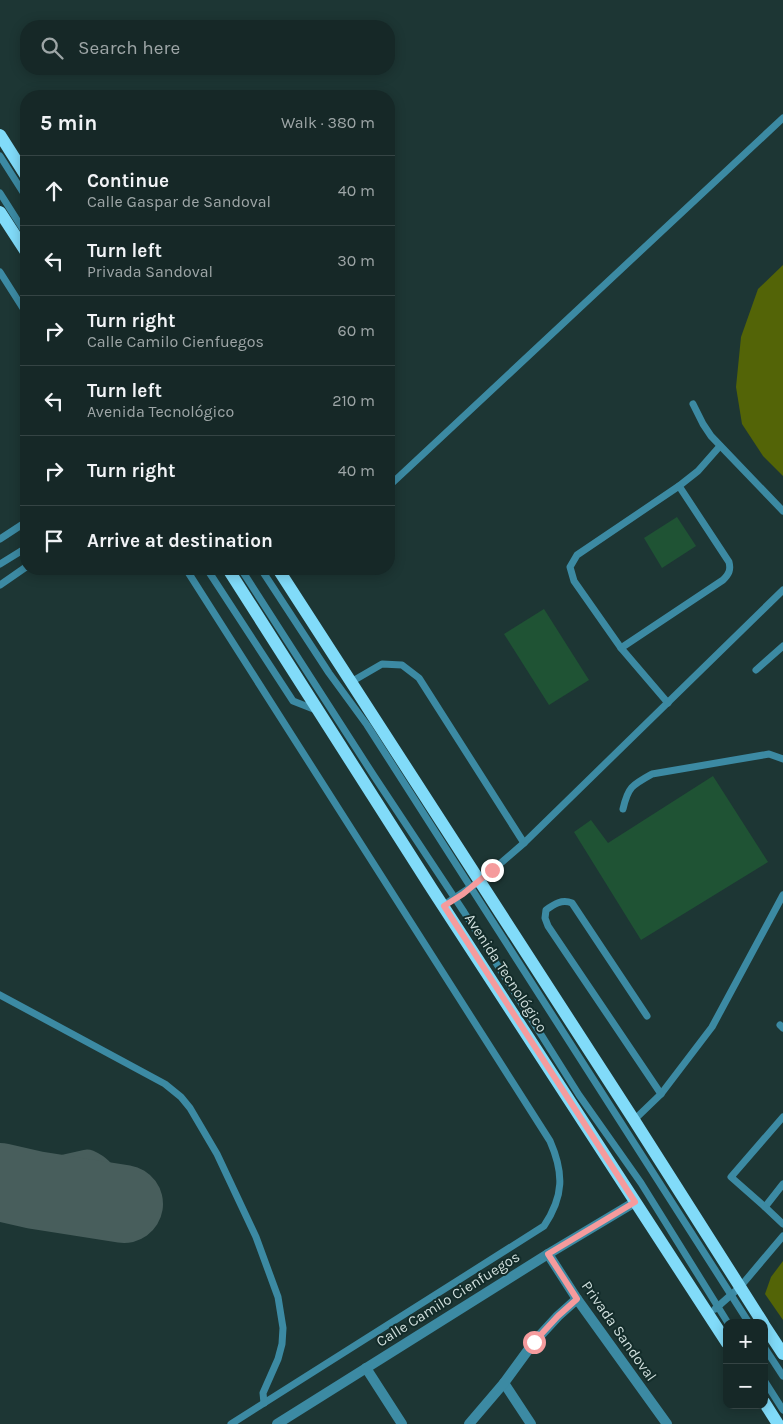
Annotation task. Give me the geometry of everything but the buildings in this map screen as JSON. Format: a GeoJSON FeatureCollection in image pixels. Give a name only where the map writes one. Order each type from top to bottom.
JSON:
{"type":"FeatureCollection","features":[{"type":"Feature","properties":{"kind":"main road"},"geometry":{"type":"LineString","coordinates":[[0,135],[20,167]]}},
{"type":"Feature","properties":{"kind":"main road"},"geometry":{"type":"LineString","coordinates":[[0,212],[20,243]]}},
{"type":"Feature","properties":{"kind":"main road","name":"Avenida Tecnológico"},"geometry":{"type":"LineString","coordinates":[[232,575],[635,1202],[713,1310],[723,1334]]}},
{"type":"Feature","properties":{"kind":"main road","name":"Avenida Tecnológico"},"geometry":{"type":"LineString","coordinates":[[282,575],[351,682],[475,885],[634,1120],[736,1291],[760,1319]]}},
{"type":"Feature","properties":{"kind":"main road","name":"Avenida Tecnológico"},"geometry":{"type":"LineString","coordinates":[[768,1330],[783,1354]]}},
{"type":"Feature","properties":{"kind":"main road"},"geometry":{"type":"LineString","coordinates":[[768,1408],[778,1424]]}},
{"type":"Feature","properties":{"kind":"street","name":"Calle Camilo Cienfuegos"},"geometry":{"type":"LineString","coordinates":[[277,1424],[548,1254],[635,1202]]}},
{"type":"Feature","properties":{"kind":"street","name":"Privada Sandoval"},"geometry":{"type":"LineString","coordinates":[[548,1254],[577,1299],[666,1424]]}},
{"type":"Feature","properties":{"kind":"street"},"geometry":{"type":"LineString","coordinates":[[469,1424],[504,1383],[534,1342],[577,1299]]}},
{"type":"Feature","properties":{"kind":"street"},"geometry":{"type":"LineString","coordinates":[[366,1368],[402,1424]]}},
{"type":"Feature","properties":{"kind":"street"},"geometry":{"type":"LineString","coordinates":[[504,1383],[531,1424]]}},
{"type":"Feature","properties":{"kind":"lane"},"geometry":{"type":"LineString","coordinates":[[395,480],[783,118]]}},
{"type":"Feature","properties":{"kind":"lane"},"geometry":{"type":"LineString","coordinates":[[0,156],[20,188]]}},
{"type":"Feature","properties":{"kind":"lane"},"geometry":{"type":"LineString","coordinates":[[0,193],[20,225]]}},
{"type":"Feature","properties":{"kind":"lane"},"geometry":{"type":"LineString","coordinates":[[0,272],[20,304]]}},
{"type":"Feature","properties":{"kind":"lane"},"geometry":{"type":"LineString","coordinates":[[693,404],[703,424],[720,446],[783,511]]}},
{"type":"Feature","properties":{"kind":"lane"},"geometry":{"type":"LineString","coordinates":[[668,703],[621,648],[574,582],[570,567],[577,554],[680,486],[698,471],[720,446]]}},
{"type":"Feature","properties":{"kind":"lane"},"geometry":{"type":"LineString","coordinates":[[621,648],[723,580],[729,574],[731,568],[729,562],[680,486]]}},
{"type":"Feature","properties":{"kind":"lane"},"geometry":{"type":"LineString","coordinates":[[0,539],[20,526]]}},
{"type":"Feature","properties":{"kind":"lane"},"geometry":{"type":"LineString","coordinates":[[0,564],[20,552]]}},
{"type":"Feature","properties":{"kind":"lane"},"geometry":{"type":"LineString","coordinates":[[0,585],[20,571]]}},
{"type":"Feature","properties":{"kind":"lane"},"geometry":{"type":"LineString","coordinates":[[190,575],[550,1141],[557,1157],[561,1178],[559,1194],[553,1213],[544,1226],[231,1424]]}},
{"type":"Feature","properties":{"kind":"lane"},"geometry":{"type":"LineString","coordinates":[[212,575],[293,701],[317,710]]}},
{"type":"Feature","properties":{"kind":"lane"},"geometry":{"type":"LineString","coordinates":[[245,575],[455,898],[574,1087],[641,1183],[713,1310],[723,1319]]}},
{"type":"Feature","properties":{"kind":"lane"},"geometry":{"type":"LineString","coordinates":[[265,575],[329,673],[367,725],[475,885],[736,1291],[747,1319]]}},
{"type":"Feature","properties":{"kind":"lane"},"geometry":{"type":"LineString","coordinates":[[444,906],[475,885],[524,843],[783,590]]}},
{"type":"Feature","properties":{"kind":"lane"},"geometry":{"type":"LineString","coordinates":[[756,670],[783,646]]}},
{"type":"Feature","properties":{"kind":"lane"},"geometry":{"type":"LineString","coordinates":[[351,682],[382,664],[402,665],[419,678],[524,843]]}},
{"type":"Feature","properties":{"kind":"lane"},"geometry":{"type":"LineString","coordinates":[[623,810],[627,792],[637,782],[652,774],[769,754],[783,759]]}},
{"type":"Feature","properties":{"kind":"lane"},"geometry":{"type":"LineString","coordinates":[[634,1120],[661,1094],[712,1027],[783,895]]}},
{"type":"Feature","properties":{"kind":"lane"},"geometry":{"type":"LineString","coordinates":[[647,1016],[572,902],[565,900],[558,902],[546,910],[545,918],[548,926],[661,1094]]}},
{"type":"Feature","properties":{"kind":"lane"},"geometry":{"type":"LineString","coordinates":[[0,996],[165,1084],[181,1097],[198,1120],[256,1237],[282,1312],[282,1344],[278,1359],[263,1393],[264,1404]]}},
{"type":"Feature","properties":{"kind":"lane"},"geometry":{"type":"LineString","coordinates":[[783,1117],[731,1177],[783,1224]]}},
{"type":"Feature","properties":{"kind":"lane"},"geometry":{"type":"LineString","coordinates":[[765,1207],[783,1184]]}},
{"type":"Feature","properties":{"kind":"lane"},"geometry":{"type":"LineString","coordinates":[[713,1310],[736,1291],[783,1236]]}},
{"type":"Feature","properties":{"kind":"lane"},"geometry":{"type":"LineString","coordinates":[[768,1353],[783,1376]]}},
{"type":"Feature","properties":{"kind":"lane"},"geometry":{"type":"LineString","coordinates":[[768,1386],[783,1410]]}},
{"type":"Feature","properties":{"kind":"green space"},"geometry":{"type":"Polygon","coordinates":[[[783,265],[783,476],[763,456],[742,424],[736,387],[741,337],[758,289],[783,265]]]}},
{"type":"Feature","properties":{"kind":"green space"},"geometry":{"type":"Polygon","coordinates":[[[783,1261],[783,1320],[765,1294],[771,1277],[783,1261]]]}},
{"type":"Feature","properties":{"kind":"taxiway"},"geometry":{"type":"LineString","coordinates":[[7,1183],[87,1165],[99,1173],[105,1182],[107,1193],[105,1203],[100,1211],[92,1217],[81,1219],[64,1214],[35,1190]]}},
{"type":"Feature","properties":{"kind":"runway"},"geometry":{"type":"LineString","coordinates":[[0,1182],[35,1190],[124,1204]]}},
{"type":"Feature","properties":{"kind":"route"},"geometry":{"type":"LineString","coordinates":[[492,870],[463,894],[444,906],[635,1202],[548,1254],[577,1299],[534,1342]]}}]}
